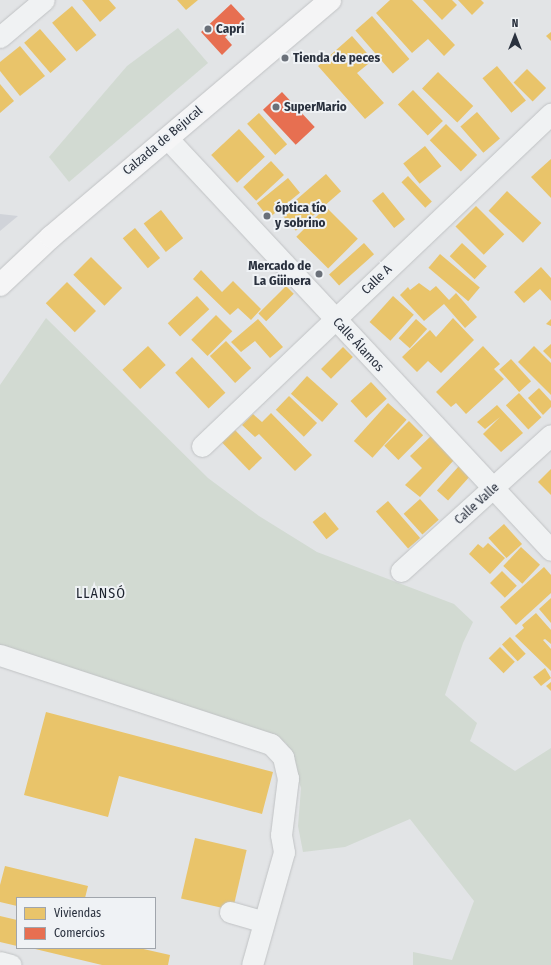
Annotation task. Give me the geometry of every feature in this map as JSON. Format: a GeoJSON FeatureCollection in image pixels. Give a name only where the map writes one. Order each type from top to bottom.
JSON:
{"type":"FeatureCollection","features":[{"type":"Feature","properties":{"kind":"main road","name":"Calzada de Bejucal"},"geometry":{"type":"LineString","coordinates":[[0,285],[51,237],[324,2]]}},
{"type":"Feature","properties":{"kind":"street"},"geometry":{"type":"LineString","coordinates":[[0,38],[44,0]]}},
{"type":"Feature","properties":{"kind":"street","name":"Calle A"},"geometry":{"type":"LineString","coordinates":[[202,446],[551,114]]}},
{"type":"Feature","properties":{"kind":"street","name":"Calle Álamos"},"geometry":{"type":"LineString","coordinates":[[166,138],[335,321],[551,550]]}},
{"type":"Feature","properties":{"kind":"street","name":"Calle Valle"},"geometry":{"type":"LineString","coordinates":[[401,571],[494,489],[551,435]]}},
{"type":"Feature","properties":{"kind":"street"},"geometry":{"type":"LineString","coordinates":[[0,655],[271,744],[283,757],[288,778],[281,835],[284,852],[252,965]]}},
{"type":"Feature","properties":{"kind":"street"},"geometry":{"type":"LineString","coordinates":[[230,912],[264,922]]}},
{"type":"Feature","properties":{"kind":"street"},"geometry":{"type":"LineString","coordinates":[[0,962],[10,965]]}},
{"type":"Feature","properties":{"kind":"shaded area"},"geometry":{"type":"Polygon","coordinates":[[[178,28],[208,63],[69,182],[49,157],[127,66],[178,28]]]}},
{"type":"Feature","properties":{"kind":"shaded area"},"geometry":{"type":"Polygon","coordinates":[[[0,214],[18,216],[0,231],[0,214]]]}},
{"type":"Feature","properties":{"kind":"shaded area"},"geometry":{"type":"Polygon","coordinates":[[[46,318],[208,478],[259,516],[317,552],[454,604],[473,622],[463,643],[445,695],[477,723],[470,741],[515,771],[551,748],[551,965],[413,965],[413,952],[452,960],[474,901],[410,819],[345,847],[303,852],[298,826],[301,788],[286,743],[0,646],[0,385],[46,318]]]}},
{"type":"Feature","properties":{"kind":"building: Viviendas"},"geometry":{"type":"Polygon","coordinates":[[[82,0],[109,0],[116,8],[100,22],[82,0]]]}},
{"type":"Feature","properties":{"kind":"building: Viviendas"},"geometry":{"type":"Polygon","coordinates":[[[177,0],[198,0],[186,10],[177,0]]]}},
{"type":"Feature","properties":{"kind":"building: Viviendas"},"geometry":{"type":"Polygon","coordinates":[[[390,0],[412,0],[455,45],[444,56],[428,39],[412,53],[376,13],[390,0]]]}},
{"type":"Feature","properties":{"kind":"building: Viviendas"},"geometry":{"type":"Polygon","coordinates":[[[423,0],[452,0],[457,5],[442,20],[423,0]]]}},
{"type":"Feature","properties":{"kind":"building: Viviendas"},"geometry":{"type":"Polygon","coordinates":[[[458,0],[481,0],[484,3],[472,15],[458,0]]]}},
{"type":"Feature","properties":{"kind":"building: Viviendas"},"geometry":{"type":"Polygon","coordinates":[[[72,6],[96,35],[77,52],[52,23],[72,6]]]}},
{"type":"Feature","properties":{"kind":"building: Viviendas"},"geometry":{"type":"Polygon","coordinates":[[[372,16],[409,59],[393,73],[355,30],[372,16]]]}},
{"type":"Feature","properties":{"kind":"building: Viviendas"},"geometry":{"type":"Polygon","coordinates":[[[40,29],[66,59],[50,73],[24,43],[40,29]]]}},
{"type":"Feature","properties":{"kind":"building: Viviendas"},"geometry":{"type":"Polygon","coordinates":[[[551,32],[551,41],[546,36],[551,32]]]}},
{"type":"Feature","properties":{"kind":"building: Viviendas"},"geometry":{"type":"Polygon","coordinates":[[[352,36],[373,60],[357,73],[384,103],[365,119],[318,66],[352,36]]]}},
{"type":"Feature","properties":{"kind":"building: Viviendas"},"geometry":{"type":"Polygon","coordinates":[[[20,46],[45,76],[20,96],[0,71],[0,62],[20,46]]]}},
{"type":"Feature","properties":{"kind":"building: Viviendas"},"geometry":{"type":"Polygon","coordinates":[[[497,66],[526,100],[511,113],[482,78],[497,66]]]}},
{"type":"Feature","properties":{"kind":"building: Viviendas"},"geometry":{"type":"Polygon","coordinates":[[[527,69],[546,88],[533,102],[514,82],[527,69]]]}},
{"type":"Feature","properties":{"kind":"building: Viviendas"},"geometry":{"type":"Polygon","coordinates":[[[438,72],[473,106],[457,123],[422,89],[438,72]]]}},
{"type":"Feature","properties":{"kind":"building: Viviendas"},"geometry":{"type":"Polygon","coordinates":[[[0,84],[14,101],[0,113],[0,84]]]}},
{"type":"Feature","properties":{"kind":"building: Viviendas"},"geometry":{"type":"Polygon","coordinates":[[[413,90],[443,121],[428,136],[398,105],[413,90]]]}},
{"type":"Feature","properties":{"kind":"building: Viviendas"},"geometry":{"type":"Polygon","coordinates":[[[477,112],[500,138],[483,153],[460,126],[477,112]]]}},
{"type":"Feature","properties":{"kind":"building: Viviendas"},"geometry":{"type":"Polygon","coordinates":[[[259,113],[287,144],[275,155],[247,124],[259,113]]]}},
{"type":"Feature","properties":{"kind":"building: Viviendas"},"geometry":{"type":"Polygon","coordinates":[[[446,124],[477,155],[461,171],[430,140],[446,124]]]}},
{"type":"Feature","properties":{"kind":"building: Viviendas"},"geometry":{"type":"Polygon","coordinates":[[[239,129],[265,157],[237,183],[211,155],[239,129]]]}},
{"type":"Feature","properties":{"kind":"building: Viviendas"},"geometry":{"type":"Polygon","coordinates":[[[425,146],[441,166],[420,184],[403,164],[425,146]]]}},
{"type":"Feature","properties":{"kind":"building: Viviendas"},"geometry":{"type":"Polygon","coordinates":[[[551,159],[551,198],[531,177],[551,159]]]}},
{"type":"Feature","properties":{"kind":"building: Viviendas"},"geometry":{"type":"Polygon","coordinates":[[[271,161],[284,175],[256,201],[243,187],[271,161]]]}},
{"type":"Feature","properties":{"kind":"building: Viviendas"},"geometry":{"type":"Polygon","coordinates":[[[326,174],[341,191],[296,231],[281,213],[326,174]]]}},
{"type":"Feature","properties":{"kind":"building: Viviendas"},"geometry":{"type":"Polygon","coordinates":[[[408,176],[432,202],[425,208],[401,182],[408,176]]]}},
{"type":"Feature","properties":{"kind":"building: Viviendas"},"geometry":{"type":"Polygon","coordinates":[[[288,178],[300,193],[269,218],[257,203],[288,178]]]}},
{"type":"Feature","properties":{"kind":"building: Viviendas"},"geometry":{"type":"Polygon","coordinates":[[[507,191],[541,223],[523,243],[489,211],[507,191]]]}},
{"type":"Feature","properties":{"kind":"building: Viviendas"},"geometry":{"type":"Polygon","coordinates":[[[383,192],[405,219],[394,228],[372,201],[383,192]]]}},
{"type":"Feature","properties":{"kind":"building: Viviendas"},"geometry":{"type":"Polygon","coordinates":[[[476,206],[504,234],[484,255],[455,227],[476,206]]]}},
{"type":"Feature","properties":{"kind":"building: Viviendas"},"geometry":{"type":"Polygon","coordinates":[[[326,207],[358,239],[328,269],[296,237],[326,207]]]}},
{"type":"Feature","properties":{"kind":"building: Viviendas"},"geometry":{"type":"Polygon","coordinates":[[[161,210],[183,238],[166,252],[144,224],[161,210]]]}},
{"type":"Feature","properties":{"kind":"building: Viviendas"},"geometry":{"type":"Polygon","coordinates":[[[135,228],[160,258],[148,268],[123,238],[135,228]]]}},
{"type":"Feature","properties":{"kind":"building: Viviendas"},"geometry":{"type":"Polygon","coordinates":[[[364,243],[374,254],[339,286],[329,274],[364,243]]]}},
{"type":"Feature","properties":{"kind":"building: Viviendas"},"geometry":{"type":"Polygon","coordinates":[[[462,243],[487,266],[475,279],[450,256],[462,243]]]}},
{"type":"Feature","properties":{"kind":"building: Viviendas"},"geometry":{"type":"Polygon","coordinates":[[[440,254],[480,287],[468,301],[428,268],[440,254]]]}},
{"type":"Feature","properties":{"kind":"building: Viviendas"},"geometry":{"type":"Polygon","coordinates":[[[91,257],[122,288],[104,306],[73,275],[91,257]]]}},
{"type":"Feature","properties":{"kind":"building: Viviendas"},"geometry":{"type":"Polygon","coordinates":[[[541,267],[551,278],[551,301],[540,289],[524,303],[514,292],[541,267]]]}},
{"type":"Feature","properties":{"kind":"building: Viviendas"},"geometry":{"type":"Polygon","coordinates":[[[201,270],[222,292],[233,281],[261,309],[251,320],[238,308],[230,315],[193,279],[201,270]]]}},
{"type":"Feature","properties":{"kind":"building: Viviendas"},"geometry":{"type":"Polygon","coordinates":[[[67,282],[96,311],[75,332],[46,303],[67,282]]]}},
{"type":"Feature","properties":{"kind":"building: Viviendas"},"geometry":{"type":"Polygon","coordinates":[[[419,283],[430,291],[436,286],[449,300],[456,293],[477,317],[465,328],[444,304],[424,321],[400,295],[408,287],[410,290],[419,283]]]}},
{"type":"Feature","properties":{"kind":"building: Viviendas"},"geometry":{"type":"Polygon","coordinates":[[[286,286],[294,294],[266,321],[258,314],[286,286]]]}},
{"type":"Feature","properties":{"kind":"building: Viviendas"},"geometry":{"type":"Polygon","coordinates":[[[197,296],[209,309],[180,336],[168,323],[197,296]]]}},
{"type":"Feature","properties":{"kind":"building: Viviendas"},"geometry":{"type":"Polygon","coordinates":[[[393,296],[414,315],[390,341],[370,322],[393,296]]]}},
{"type":"Feature","properties":{"kind":"building: Viviendas"},"geometry":{"type":"Polygon","coordinates":[[[216,315],[232,331],[208,356],[191,340],[216,315]]]}},
{"type":"Feature","properties":{"kind":"building: Viviendas"},"geometry":{"type":"Polygon","coordinates":[[[453,318],[474,340],[441,373],[428,361],[417,372],[402,357],[430,330],[436,337],[453,318]]]}},
{"type":"Feature","properties":{"kind":"building: Viviendas"},"geometry":{"type":"Polygon","coordinates":[[[258,319],[283,347],[270,358],[255,341],[241,352],[231,342],[258,319]]]}},
{"type":"Feature","properties":{"kind":"building: Viviendas"},"geometry":{"type":"Polygon","coordinates":[[[416,319],[427,329],[410,348],[399,338],[416,319]]]}},
{"type":"Feature","properties":{"kind":"building: Viviendas"},"geometry":{"type":"Polygon","coordinates":[[[551,319],[551,326],[546,324],[551,319]]]}},
{"type":"Feature","properties":{"kind":"building: Viviendas"},"geometry":{"type":"Polygon","coordinates":[[[226,341],[251,368],[235,383],[210,356],[226,341]]]}},
{"type":"Feature","properties":{"kind":"building: Viviendas"},"geometry":{"type":"Polygon","coordinates":[[[551,344],[551,359],[543,351],[551,344]]]}},
{"type":"Feature","properties":{"kind":"building: Viviendas"},"geometry":{"type":"Polygon","coordinates":[[[148,346],[166,365],[140,389],[122,370],[148,346]]]}},
{"type":"Feature","properties":{"kind":"building: Viviendas"},"geometry":{"type":"Polygon","coordinates":[[[483,346],[500,364],[494,369],[504,379],[466,414],[456,403],[451,407],[436,392],[483,346]]]}},
{"type":"Feature","properties":{"kind":"building: Viviendas"},"geometry":{"type":"Polygon","coordinates":[[[534,346],[551,363],[551,395],[518,362],[534,346]]]}},
{"type":"Feature","properties":{"kind":"building: Viviendas"},"geometry":{"type":"Polygon","coordinates":[[[343,347],[353,357],[331,379],[321,369],[343,347]]]}},
{"type":"Feature","properties":{"kind":"building: Viviendas"},"geometry":{"type":"Polygon","coordinates":[[[192,357],[225,393],[209,409],[175,373],[192,357]]]}},
{"type":"Feature","properties":{"kind":"building: Viviendas"},"geometry":{"type":"Polygon","coordinates":[[[511,359],[531,381],[519,392],[499,370],[511,359]]]}},
{"type":"Feature","properties":{"kind":"building: Viviendas"},"geometry":{"type":"Polygon","coordinates":[[[307,376],[338,404],[322,422],[291,394],[307,376]]]}},
{"type":"Feature","properties":{"kind":"building: Viviendas"},"geometry":{"type":"Polygon","coordinates":[[[371,382],[387,399],[366,418],[351,401],[371,382]]]}},
{"type":"Feature","properties":{"kind":"building: Viviendas"},"geometry":{"type":"Polygon","coordinates":[[[539,388],[551,401],[551,407],[543,415],[528,398],[539,388]]]}},
{"type":"Feature","properties":{"kind":"building: Viviendas"},"geometry":{"type":"Polygon","coordinates":[[[519,393],[542,417],[528,429],[506,405],[519,393]]]}},
{"type":"Feature","properties":{"kind":"building: Viviendas"},"geometry":{"type":"Polygon","coordinates":[[[289,396],[317,423],[304,437],[276,410],[289,396]]]}},
{"type":"Feature","properties":{"kind":"building: Viviendas"},"geometry":{"type":"Polygon","coordinates":[[[388,403],[407,420],[372,458],[354,441],[388,403]]]}},
{"type":"Feature","properties":{"kind":"building: Viviendas"},"geometry":{"type":"Polygon","coordinates":[[[497,405],[523,433],[501,452],[483,434],[500,417],[485,429],[477,422],[497,405]]]}},
{"type":"Feature","properties":{"kind":"building: Viviendas"},"geometry":{"type":"Polygon","coordinates":[[[271,413],[312,455],[295,471],[259,434],[255,437],[242,425],[253,414],[262,422],[271,413]]]}},
{"type":"Feature","properties":{"kind":"building: Viviendas"},"geometry":{"type":"Polygon","coordinates":[[[409,421],[423,435],[398,460],[384,446],[409,421]]]}},
{"type":"Feature","properties":{"kind":"building: Viviendas"},"geometry":{"type":"Polygon","coordinates":[[[235,430],[262,458],[249,471],[222,443],[235,430]]]}},
{"type":"Feature","properties":{"kind":"building: Viviendas"},"geometry":{"type":"Polygon","coordinates":[[[431,436],[454,460],[420,497],[405,485],[422,468],[410,456],[431,436]]]}},
{"type":"Feature","properties":{"kind":"building: Viviendas"},"geometry":{"type":"Polygon","coordinates":[[[459,466],[470,476],[448,501],[437,491],[459,466]]]}},
{"type":"Feature","properties":{"kind":"building: Viviendas"},"geometry":{"type":"Polygon","coordinates":[[[551,469],[551,495],[538,482],[551,469]]]}},
{"type":"Feature","properties":{"kind":"building: Viviendas"},"geometry":{"type":"Polygon","coordinates":[[[420,499],[439,520],[422,535],[404,514],[420,499]]]}},
{"type":"Feature","properties":{"kind":"building: Viviendas"},"geometry":{"type":"Polygon","coordinates":[[[388,501],[420,538],[408,548],[376,511],[388,501]]]}},
{"type":"Feature","properties":{"kind":"building: Viviendas"},"geometry":{"type":"Polygon","coordinates":[[[325,512],[339,529],[326,539],[313,522],[325,512]]]}},
{"type":"Feature","properties":{"kind":"building: Viviendas"},"geometry":{"type":"Polygon","coordinates":[[[504,524],[522,544],[506,558],[488,538],[504,524]]]}},
{"type":"Feature","properties":{"kind":"building: Viviendas"},"geometry":{"type":"Polygon","coordinates":[[[488,543],[505,558],[490,574],[469,554],[478,544],[483,548],[488,543]]]}},
{"type":"Feature","properties":{"kind":"building: Viviendas"},"geometry":{"type":"Polygon","coordinates":[[[521,547],[540,565],[522,584],[503,566],[521,547]]]}},
{"type":"Feature","properties":{"kind":"building: Viviendas"},"geometry":{"type":"Polygon","coordinates":[[[544,567],[551,575],[551,593],[516,625],[500,607],[544,567]]]}},
{"type":"Feature","properties":{"kind":"building: Viviendas"},"geometry":{"type":"Polygon","coordinates":[[[502,571],[517,586],[505,598],[490,583],[502,571]]]}},
{"type":"Feature","properties":{"kind":"building: Viviendas"},"geometry":{"type":"Polygon","coordinates":[[[551,598],[551,623],[539,609],[551,598]]]}},
{"type":"Feature","properties":{"kind":"building: Viviendas"},"geometry":{"type":"Polygon","coordinates":[[[536,613],[551,630],[551,644],[545,639],[543,640],[551,649],[551,671],[515,636],[524,628],[522,625],[536,613]]]}},
{"type":"Feature","properties":{"kind":"building: Viviendas"},"geometry":{"type":"Polygon","coordinates":[[[510,637],[526,654],[518,661],[502,645],[510,637]]]}},
{"type":"Feature","properties":{"kind":"building: Viviendas"},"geometry":{"type":"Polygon","coordinates":[[[500,647],[515,662],[504,673],[489,658],[500,647]]]}},
{"type":"Feature","properties":{"kind":"building: Viviendas"},"geometry":{"type":"Polygon","coordinates":[[[545,668],[551,678],[541,686],[533,677],[545,668]]]}},
{"type":"Feature","properties":{"kind":"building: Viviendas"},"geometry":{"type":"Polygon","coordinates":[[[551,682],[551,691],[546,686],[551,682]]]}},
{"type":"Feature","properties":{"kind":"building: Viviendas"},"geometry":{"type":"Polygon","coordinates":[[[46,712],[273,772],[262,814],[119,776],[108,817],[24,795],[46,712]]]}},
{"type":"Feature","properties":{"kind":"building: Viviendas"},"geometry":{"type":"Polygon","coordinates":[[[195,838],[247,850],[233,910],[181,898],[195,838]]]}},
{"type":"Feature","properties":{"kind":"building: Viviendas"},"geometry":{"type":"Polygon","coordinates":[[[5,866],[88,886],[85,897],[16,897],[16,906],[0,902],[0,885],[5,866]]]}},
{"type":"Feature","properties":{"kind":"building: Viviendas"},"geometry":{"type":"Polygon","coordinates":[[[0,916],[16,920],[16,946],[0,942],[0,916]]]}},
{"type":"Feature","properties":{"kind":"building: Viviendas"},"geometry":{"type":"Polygon","coordinates":[[[35,949],[143,949],[170,955],[168,965],[102,965],[35,949]]]}},
{"type":"Feature","properties":{"kind":"building: Comercios"},"geometry":{"type":"Polygon","coordinates":[[[231,4],[245,19],[225,37],[232,45],[222,55],[201,32],[231,4]]]}},
{"type":"Feature","properties":{"kind":"building: Comercios"},"geometry":{"type":"Polygon","coordinates":[[[282,92],[315,127],[296,145],[263,110],[282,92]]]}},
{"type":"Feature","properties":{"kind":"place","name":"Capri"},"geometry":{"type":"Point","coordinates":[208,29]}},
{"type":"Feature","properties":{"kind":"place","name":"Tienda de peces"},"geometry":{"type":"Point","coordinates":[285,58]}},
{"type":"Feature","properties":{"kind":"place","name":"SuperMario"},"geometry":{"type":"Point","coordinates":[276,107]}},
{"type":"Feature","properties":{"kind":"place","name":"óptica tío y sobrino"},"geometry":{"type":"Point","coordinates":[267,216]}},
{"type":"Feature","properties":{"kind":"place","name":"Mercado de La Güinera"},"geometry":{"type":"Point","coordinates":[319,274]}},
{"type":"Feature","properties":{"kind":"district","name":"LLANSÓ"},"geometry":{"type":"Point","coordinates":[101,594]}}]}
